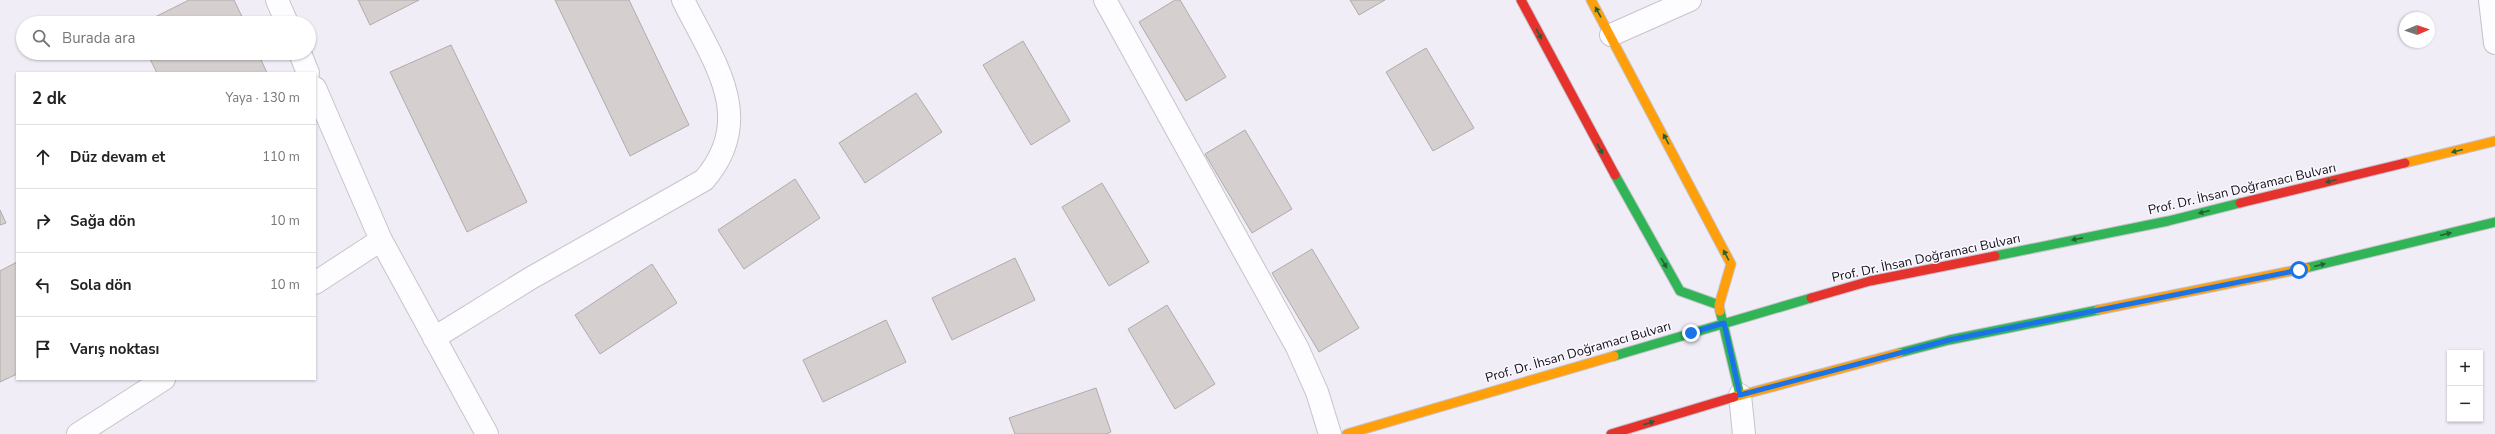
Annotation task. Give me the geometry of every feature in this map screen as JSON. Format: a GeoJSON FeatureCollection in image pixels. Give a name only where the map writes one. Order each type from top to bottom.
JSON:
{"type":"FeatureCollection","features":[{"type":"Feature","properties":{"kind":"main road"},"geometry":{"type":"LineString","coordinates":[[1521,0],[1625,195],[1680,291],[1719,304]]}},
{"type":"Feature","properties":{"kind":"main road"},"geometry":{"type":"LineString","coordinates":[[1592,0],[1731,264],[1719,304],[1740,395]]}},
{"type":"Feature","properties":{"kind":"main road","name":"Prof. Dr. İhsan Doğramacı Bulvarı"},"geometry":{"type":"LineString","coordinates":[[1347,434],[1870,281],[2168,221],[2495,141]]}},
{"type":"Feature","properties":{"kind":"main road"},"geometry":{"type":"LineString","coordinates":[[1611,434],[1740,395],[1949,340],[2299,270],[2495,222]]}},
{"type":"Feature","properties":{"kind":"street"},"geometry":{"type":"LineString","coordinates":[[277,0],[284,16]]}},
{"type":"Feature","properties":{"kind":"street"},"geometry":{"type":"LineString","coordinates":[[434,338],[531,278],[704,180],[714,168],[723,152],[729,133],[731,110],[725,86],[683,0]]}},
{"type":"Feature","properties":{"kind":"street"},"geometry":{"type":"LineString","coordinates":[[1105,0],[1297,347],[1316,392],[1330,434]]}},
{"type":"Feature","properties":{"kind":"street"},"geometry":{"type":"LineString","coordinates":[[1612,36],[1690,0]]}},
{"type":"Feature","properties":{"kind":"street"},"geometry":{"type":"LineString","coordinates":[[2490,0],[2495,44]]}},
{"type":"Feature","properties":{"kind":"street"},"geometry":{"type":"LineString","coordinates":[[303,60],[308,72]]}},
{"type":"Feature","properties":{"kind":"street"},"geometry":{"type":"LineString","coordinates":[[316,90],[381,240],[487,434]]}},
{"type":"Feature","properties":{"kind":"street"},"geometry":{"type":"LineString","coordinates":[[316,281],[381,240]]}},
{"type":"Feature","properties":{"kind":"street"},"geometry":{"type":"LineString","coordinates":[[78,434],[162,380]]}},
{"type":"Feature","properties":{"kind":"street"},"geometry":{"type":"LineString","coordinates":[[1740,395],[1744,434]]}},
{"type":"Feature","properties":{"kind":"building"},"geometry":{"type":"Polygon","coordinates":[[[189,0],[234,0],[242,16],[157,16],[189,0]]]}},
{"type":"Feature","properties":{"kind":"building"},"geometry":{"type":"Polygon","coordinates":[[[358,0],[419,0],[370,25],[358,0]]]}},
{"type":"Feature","properties":{"kind":"building"},"geometry":{"type":"Polygon","coordinates":[[[555,0],[629,0],[689,125],[630,156],[555,0]]]}},
{"type":"Feature","properties":{"kind":"building"},"geometry":{"type":"Polygon","coordinates":[[[1175,0],[1180,0],[1226,77],[1186,101],[1139,22],[1175,0]]]}},
{"type":"Feature","properties":{"kind":"building"},"geometry":{"type":"Polygon","coordinates":[[[1350,0],[1385,0],[1359,15],[1350,0]]]}},
{"type":"Feature","properties":{"kind":"building"},"geometry":{"type":"Polygon","coordinates":[[[1023,41],[1070,121],[1031,145],[983,65],[1023,41]]]}},
{"type":"Feature","properties":{"kind":"building"},"geometry":{"type":"Polygon","coordinates":[[[451,45],[527,202],[467,232],[390,72],[451,45]]]}},
{"type":"Feature","properties":{"kind":"building"},"geometry":{"type":"Polygon","coordinates":[[[1426,48],[1474,128],[1433,151],[1386,72],[1426,48]]]}},
{"type":"Feature","properties":{"kind":"building"},"geometry":{"type":"Polygon","coordinates":[[[150,60],[261,60],[267,72],[156,72],[150,60]]]}},
{"type":"Feature","properties":{"kind":"building"},"geometry":{"type":"Polygon","coordinates":[[[916,93],[942,132],[865,183],[839,143],[916,93]]]}},
{"type":"Feature","properties":{"kind":"building"},"geometry":{"type":"Polygon","coordinates":[[[1245,130],[1292,209],[1252,233],[1205,154],[1245,130]]]}},
{"type":"Feature","properties":{"kind":"building"},"geometry":{"type":"Polygon","coordinates":[[[795,179],[820,218],[744,269],[718,230],[795,179]]]}},
{"type":"Feature","properties":{"kind":"building"},"geometry":{"type":"Polygon","coordinates":[[[1102,183],[1149,262],[1109,286],[1062,207],[1102,183]]]}},
{"type":"Feature","properties":{"kind":"building"},"geometry":{"type":"Polygon","coordinates":[[[0,210],[6,223],[0,225],[0,210]]]}},
{"type":"Feature","properties":{"kind":"building"},"geometry":{"type":"Polygon","coordinates":[[[1312,249],[1359,328],[1319,352],[1272,273],[1312,249]]]}},
{"type":"Feature","properties":{"kind":"building"},"geometry":{"type":"Polygon","coordinates":[[[1015,258],[1035,300],[952,340],[932,298],[1015,258]]]}},
{"type":"Feature","properties":{"kind":"building"},"geometry":{"type":"Polygon","coordinates":[[[16,263],[16,374],[0,382],[0,271],[16,263]]]}},
{"type":"Feature","properties":{"kind":"building"},"geometry":{"type":"Polygon","coordinates":[[[652,264],[677,303],[600,354],[575,315],[652,264]]]}},
{"type":"Feature","properties":{"kind":"building"},"geometry":{"type":"Polygon","coordinates":[[[1167,305],[1215,384],[1175,409],[1128,329],[1167,305]]]}},
{"type":"Feature","properties":{"kind":"building"},"geometry":{"type":"Polygon","coordinates":[[[886,320],[906,362],[823,402],[803,360],[886,320]]]}},
{"type":"Feature","properties":{"kind":"building"},"geometry":{"type":"Polygon","coordinates":[[[1096,388],[1111,432],[1106,434],[1015,434],[1009,418],[1096,388]]]}},
{"type":"Feature","properties":{"kind":"traffic: fast"},"geometry":{"type":"LineString","coordinates":[[1615,175],[1680,291],[1719,305]]}},
{"type":"Feature","properties":{"kind":"traffic: fast"},"geometry":{"type":"LineString","coordinates":[[1995,256],[2168,221],[2240,203]]}},
{"type":"Feature","properties":{"kind":"traffic: fast"},"geometry":{"type":"LineString","coordinates":[[2306,268],[2495,222]]}},
{"type":"Feature","properties":{"kind":"traffic: fast"},"geometry":{"type":"LineString","coordinates":[[1614,356],[1811,298]]}},
{"type":"Feature","properties":{"kind":"traffic: fast"},"geometry":{"type":"LineString","coordinates":[[1899,353],[1949,340],[2098,310]]}},
{"type":"Feature","properties":{"kind":"traffic: fast"},"geometry":{"type":"LineString","coordinates":[[1720,311],[1740,395]]}},
{"type":"Feature","properties":{"kind":"traffic: slow"},"geometry":{"type":"LineString","coordinates":[[1591,0],[1731,264],[1719,305],[1720,311]]}},
{"type":"Feature","properties":{"kind":"traffic: slow"},"geometry":{"type":"LineString","coordinates":[[2405,163],[2495,141]]}},
{"type":"Feature","properties":{"kind":"traffic: slow"},"geometry":{"type":"LineString","coordinates":[[2098,310],[2306,268]]}},
{"type":"Feature","properties":{"kind":"traffic: slow"},"geometry":{"type":"LineString","coordinates":[[1734,397],[1899,353]]}},
{"type":"Feature","properties":{"kind":"traffic: slow"},"geometry":{"type":"LineString","coordinates":[[1347,434],[1614,356]]}},
{"type":"Feature","properties":{"kind":"traffic: jam"},"geometry":{"type":"LineString","coordinates":[[1521,0],[1615,175]]}},
{"type":"Feature","properties":{"kind":"traffic: jam"},"geometry":{"type":"LineString","coordinates":[[2240,203],[2405,163]]}},
{"type":"Feature","properties":{"kind":"traffic: jam"},"geometry":{"type":"LineString","coordinates":[[1811,298],[1870,281],[1995,256]]}},
{"type":"Feature","properties":{"kind":"traffic: jam"},"geometry":{"type":"LineString","coordinates":[[1611,434],[1734,397]]}},
{"type":"Feature","properties":{"kind":"route"},"geometry":{"type":"LineString","coordinates":[[1691,333],[1724,323],[1740,395],[1949,340],[2299,270]]}}]}
